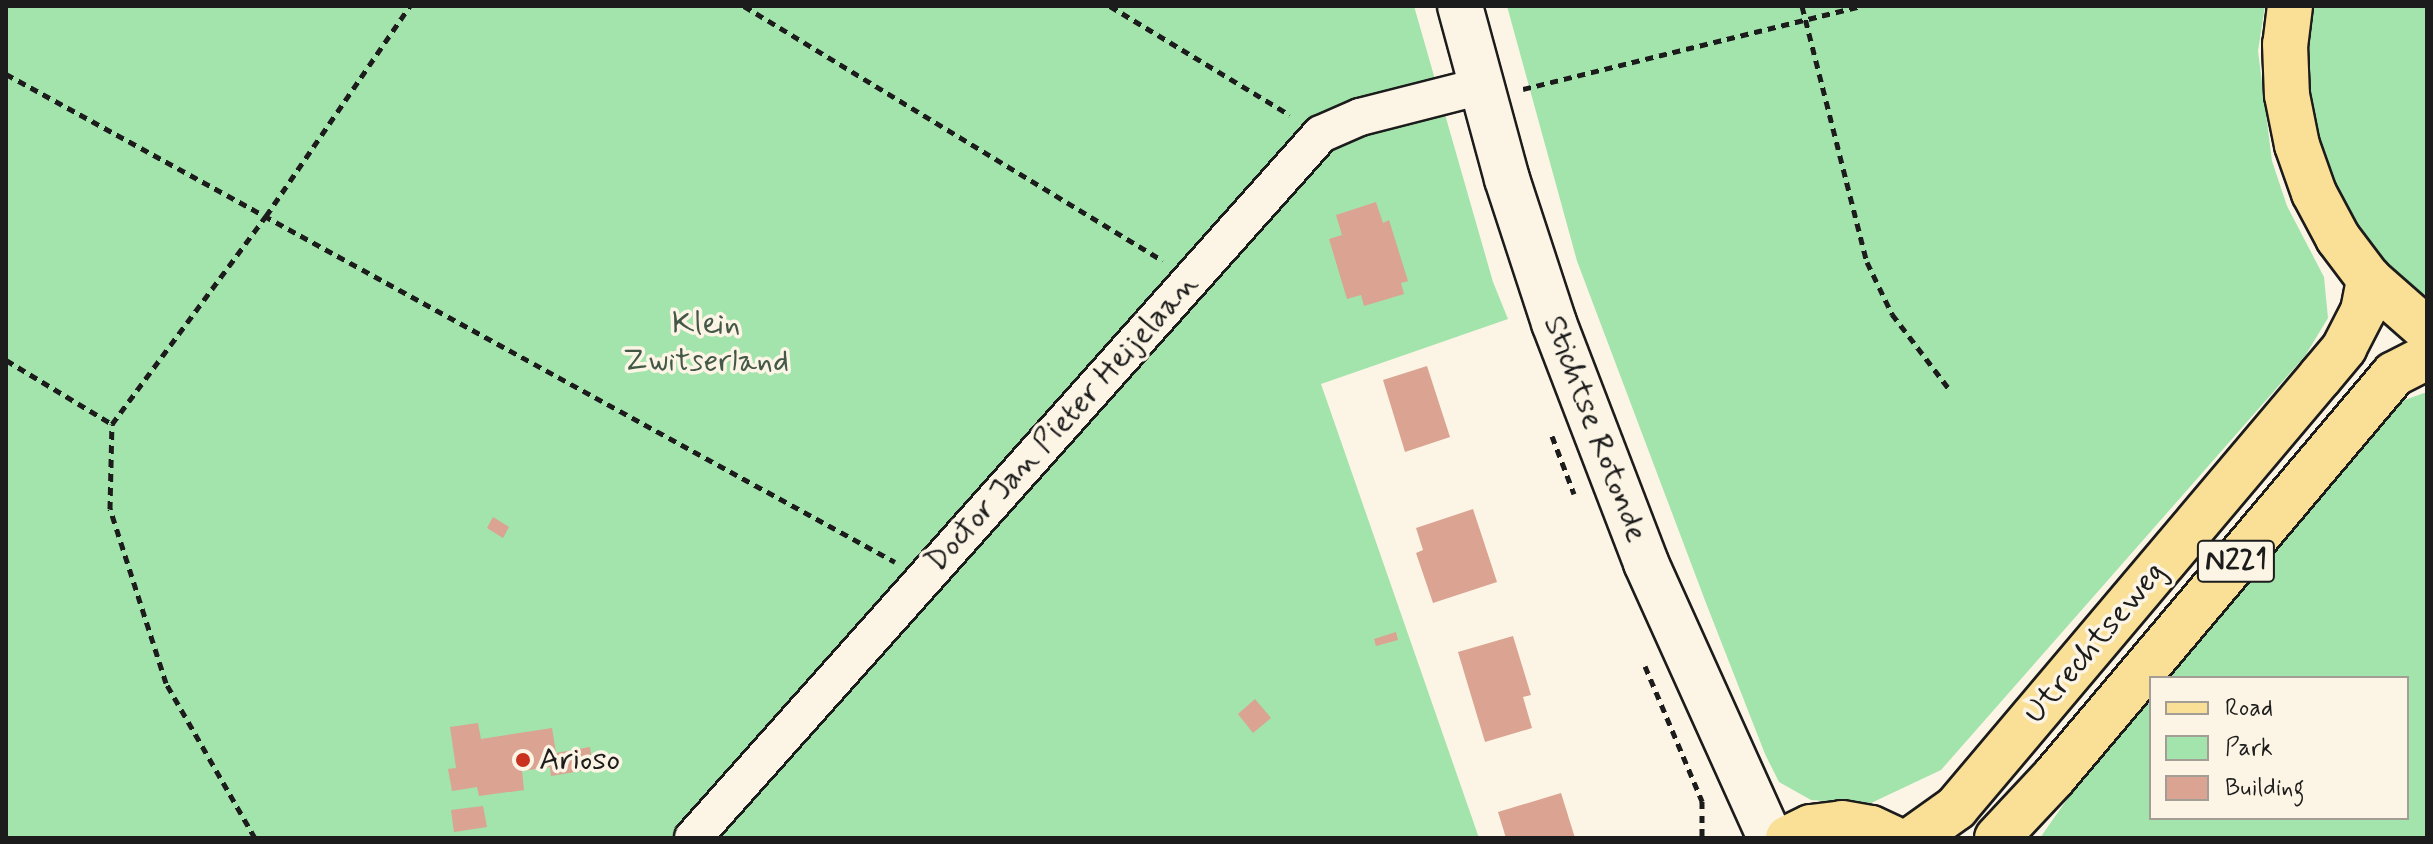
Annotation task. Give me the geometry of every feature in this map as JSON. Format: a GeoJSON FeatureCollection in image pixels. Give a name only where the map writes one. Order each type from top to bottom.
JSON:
{"type":"FeatureCollection","features":[{"type":"Feature","properties":{"kind":"main road"},"geometry":{"type":"LineString","coordinates":[[2290,6],[2285,44],[2287,95],[2297,145],[2326,216],[2369,279],[2427,330]]}},
{"type":"Feature","properties":{"kind":"main road","name":"Utrechtseweg"},"geometry":{"type":"LineString","coordinates":[[1914,838],[1956,808],[2344,348],[2363,311],[2369,279]]}},
{"type":"Feature","properties":{"kind":"main road","name":"Utrechtseweg"},"geometry":{"type":"LineString","coordinates":[[1997,838],[2054,777],[2394,374],[2427,357]]}},
{"type":"Feature","properties":{"kind":"main road","name":"N221"},"geometry":{"type":"LineString","coordinates":[[2021,838],[2054,777]]}},
{"type":"Feature","properties":{"kind":"main road"},"geometry":{"type":"LineString","coordinates":[[1788,838],[1811,827],[1842,823],[1871,828],[1892,838]]}},
{"type":"Feature","properties":{"kind":"street","name":"Stichtse Rotonde"},"geometry":{"type":"LineString","coordinates":[[1460,6],[1510,190],[1554,323],[1646,563],[1770,838]]}},
{"type":"Feature","properties":{"kind":"street","name":"Doctor Jan Pieter Heijelaan"},"geometry":{"type":"LineString","coordinates":[[693,838],[1321,134],[1360,117],[1482,86]]}},
{"type":"Feature","properties":{"kind":"path"},"geometry":{"type":"LineString","coordinates":[[255,838],[238,803],[166,683],[110,509],[112,424],[266,216],[410,6]]}},
{"type":"Feature","properties":{"kind":"path"},"geometry":{"type":"LineString","coordinates":[[744,6],[1191,279]]}},
{"type":"Feature","properties":{"kind":"path"},"geometry":{"type":"LineString","coordinates":[[1110,6],[1321,134]]}},
{"type":"Feature","properties":{"kind":"path"},"geometry":{"type":"LineString","coordinates":[[1802,6],[1867,262],[1892,314],[1950,390]]}},
{"type":"Feature","properties":{"kind":"path"},"geometry":{"type":"LineString","coordinates":[[1482,86],[1525,89],[1860,6]]}},
{"type":"Feature","properties":{"kind":"path"},"geometry":{"type":"LineString","coordinates":[[6,74],[923,578]]}},
{"type":"Feature","properties":{"kind":"path"},"geometry":{"type":"LineString","coordinates":[[6,360],[112,424]]}},
{"type":"Feature","properties":{"kind":"green space","name":"Klein Zwitserland"},"geometry":{"type":"Polygon","coordinates":[[[6,6],[1414,6],[1493,282],[1508,319],[1321,384],[1479,838],[6,838],[6,6]]]}},
{"type":"Feature","properties":{"kind":"green space"},"geometry":{"type":"Polygon","coordinates":[[[1507,6],[2265,6],[2258,51],[2272,161],[2287,206],[2324,277],[2328,318],[2305,356],[1941,770],[1869,804],[1811,800],[1779,782],[1706,603],[1577,261],[1507,6]]]}},
{"type":"Feature","properties":{"kind":"green space"},"geometry":{"type":"Polygon","coordinates":[[[2314,6],[2427,6],[2427,301],[2380,256],[2347,207],[2323,153],[2310,95],[2309,35],[2314,6]]]}},
{"type":"Feature","properties":{"kind":"green space"},"geometry":{"type":"Polygon","coordinates":[[[2427,392],[2427,838],[2040,838],[2070,795],[2149,699],[2149,820],[2409,820],[2409,676],[2169,676],[2396,403],[2427,392]]]}},
{"type":"Feature","properties":{"kind":"building"},"geometry":{"type":"Polygon","coordinates":[[[1376,202],[1383,223],[1389,220],[1408,281],[1401,283],[1404,294],[1364,306],[1361,295],[1347,299],[1329,239],[1342,235],[1336,215],[1376,202]]]}},
{"type":"Feature","properties":{"kind":"building"},"geometry":{"type":"Polygon","coordinates":[[[1427,366],[1450,437],[1405,452],[1383,380],[1427,366]]]}},
{"type":"Feature","properties":{"kind":"building"},"geometry":{"type":"Polygon","coordinates":[[[1473,509],[1497,582],[1433,603],[1416,553],[1423,550],[1416,528],[1473,509]]]}},
{"type":"Feature","properties":{"kind":"building"},"geometry":{"type":"Polygon","coordinates":[[[493,517],[509,527],[503,538],[487,528],[493,517]]]}},
{"type":"Feature","properties":{"kind":"building"},"geometry":{"type":"Polygon","coordinates":[[[1396,632],[1398,640],[1376,646],[1374,639],[1396,632]]]}},
{"type":"Feature","properties":{"kind":"building"},"geometry":{"type":"Polygon","coordinates":[[[1513,636],[1531,695],[1523,697],[1532,728],[1485,742],[1458,652],[1513,636]]]}},
{"type":"Feature","properties":{"kind":"building"},"geometry":{"type":"Polygon","coordinates":[[[1255,699],[1271,718],[1253,733],[1238,714],[1255,699]]]}},
{"type":"Feature","properties":{"kind":"building","name":"Arioso"},"geometry":{"type":"Polygon","coordinates":[[[478,723],[481,739],[552,728],[556,753],[590,747],[593,769],[551,776],[550,767],[522,771],[524,790],[479,796],[477,787],[452,791],[448,769],[456,768],[450,727],[478,723]]]}},
{"type":"Feature","properties":{"kind":"building"},"geometry":{"type":"Polygon","coordinates":[[[1561,793],[1575,838],[1506,838],[1498,812],[1561,793]]]}},
{"type":"Feature","properties":{"kind":"building"},"geometry":{"type":"Polygon","coordinates":[[[483,806],[487,827],[454,832],[451,810],[483,806]]]}},
{"type":"Feature","properties":{"kind":"place","name":"Arioso"},"geometry":{"type":"Point","coordinates":[523,760]}}]}
